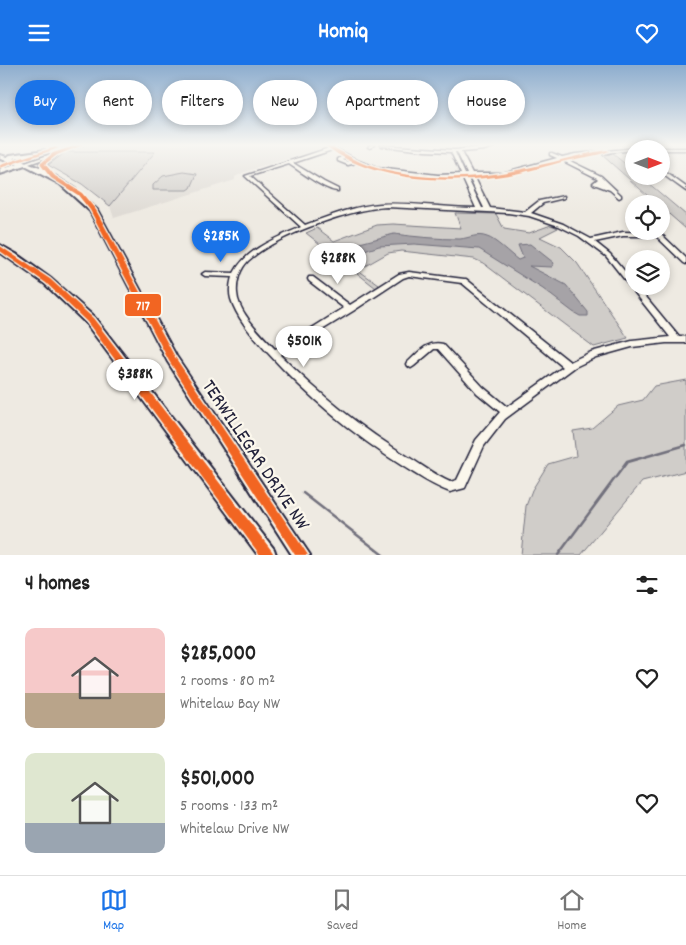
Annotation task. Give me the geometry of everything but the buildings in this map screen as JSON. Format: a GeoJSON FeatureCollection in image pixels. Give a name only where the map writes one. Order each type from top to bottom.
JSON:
{"type":"FeatureCollection","features":[{"type":"Feature","properties":{"kind":"main road","name":"TERWILLEGAR DRIVE NW"},"geometry":{"type":"LineString","coordinates":[[35,168],[63,181],[94,209],[172,359],[302,555]]}},
{"type":"Feature","properties":{"kind":"main road"},"geometry":{"type":"LineString","coordinates":[[0,248],[47,278],[90,320],[268,555]]}},
{"type":"Feature","properties":{"kind":"street"},"geometry":{"type":"LineString","coordinates":[[270,168],[250,174],[247,177],[305,229]]}},
{"type":"Feature","properties":{"kind":"street"},"geometry":{"type":"LineString","coordinates":[[298,168],[336,190]]}},
{"type":"Feature","properties":{"kind":"street"},"geometry":{"type":"LineString","coordinates":[[379,168],[391,171],[395,175],[429,179],[434,176],[509,173],[528,168]]}},
{"type":"Feature","properties":{"kind":"street"},"geometry":{"type":"LineString","coordinates":[[391,171],[391,168],[427,171],[434,176]]}},
{"type":"Feature","properties":{"kind":"street"},"geometry":{"type":"LineString","coordinates":[[461,168],[480,210]]}},
{"type":"Feature","properties":{"kind":"street"},"geometry":{"type":"LineString","coordinates":[[466,168],[488,210]]}},
{"type":"Feature","properties":{"kind":"street"},"geometry":{"type":"LineString","coordinates":[[579,168],[601,179],[596,183],[614,190],[619,196]]}},
{"type":"Feature","properties":{"kind":"street"},"geometry":{"type":"LineString","coordinates":[[670,177],[686,189]]}},
{"type":"Feature","properties":{"kind":"street"},"geometry":{"type":"LineString","coordinates":[[526,214],[541,203],[562,197]]}},
{"type":"Feature","properties":{"kind":"street"},"geometry":{"type":"LineString","coordinates":[[370,201],[374,206]]}},
{"type":"Feature","properties":{"kind":"street"},"geometry":{"type":"LineString","coordinates":[[374,206],[488,210],[526,214],[563,225],[591,241],[608,255],[682,340],[651,341],[623,347],[594,354],[570,367],[507,412],[480,443],[461,484],[450,487],[403,460],[355,427],[320,399],[275,353],[241,313],[234,298],[233,285],[245,261],[256,252],[340,214],[374,206]]}},
{"type":"Feature","properties":{"kind":"street"},"geometry":{"type":"LineString","coordinates":[[591,241],[623,234],[658,234],[686,262]]}},
{"type":"Feature","properties":{"kind":"street"},"geometry":{"type":"LineString","coordinates":[[205,273],[237,275]]}},
{"type":"Feature","properties":{"kind":"street"},"geometry":{"type":"LineString","coordinates":[[275,353],[350,309],[404,274],[459,279],[474,288],[570,367]]}},
{"type":"Feature","properties":{"kind":"street"},"geometry":{"type":"LineString","coordinates":[[311,279],[350,309]]}},
{"type":"Feature","properties":{"kind":"street"},"geometry":{"type":"LineString","coordinates":[[411,364],[432,346],[440,346],[480,390],[507,412]]}},
{"type":"Feature","properties":{"kind":"shaded area"},"geometry":{"type":"Polygon","coordinates":[[[53,168],[142,168],[110,206],[82,184],[53,168]]]}},
{"type":"Feature","properties":{"kind":"shaded area"},"geometry":{"type":"Polygon","coordinates":[[[141,168],[258,168],[242,173],[235,177],[235,180],[114,218],[110,206],[141,168]]]}},
{"type":"Feature","properties":{"kind":"shaded area"},"geometry":{"type":"Polygon","coordinates":[[[616,168],[625,168],[625,175],[616,168]]]}},
{"type":"Feature","properties":{"kind":"shaded area"},"geometry":{"type":"Polygon","coordinates":[[[184,172],[197,174],[191,188],[188,190],[153,190],[153,185],[163,176],[184,172]]]}},
{"type":"Feature","properties":{"kind":"shaded area"},"geometry":{"type":"Polygon","coordinates":[[[636,185],[651,185],[662,195],[647,195],[636,185]]]}},
{"type":"Feature","properties":{"kind":"shaded area"},"geometry":{"type":"Polygon","coordinates":[[[670,201],[686,215],[686,229],[670,215],[670,201]]]}},
{"type":"Feature","properties":{"kind":"shaded area"},"geometry":{"type":"Polygon","coordinates":[[[455,213],[496,214],[504,229],[529,233],[551,225],[558,228],[540,237],[561,247],[577,263],[628,338],[594,347],[483,263],[474,259],[401,251],[388,253],[358,270],[379,285],[376,288],[306,233],[317,228],[334,241],[377,225],[393,224],[461,228],[455,213]]]}},
{"type":"Feature","properties":{"kind":"shaded area"},"geometry":{"type":"Polygon","coordinates":[[[394,234],[452,239],[483,236],[490,238],[518,260],[523,258],[518,245],[530,244],[554,263],[552,267],[529,266],[566,285],[588,312],[588,316],[580,316],[573,312],[543,289],[479,249],[414,244],[379,246],[359,253],[350,250],[356,244],[394,234]]]}},
{"type":"Feature","properties":{"kind":"shaded area"},"geometry":{"type":"Polygon","coordinates":[[[686,380],[686,471],[642,482],[581,555],[521,555],[526,506],[532,490],[548,464],[576,456],[573,431],[592,428],[618,406],[643,400],[654,386],[686,380]]]}},
{"type":"Feature","properties":{"kind":"waterway"},"geometry":{"type":"LineString","coordinates":[[558,555],[627,462],[686,445]]}},
{"type":"Feature","properties":{"kind":"waterway"},"geometry":{"type":"LineString","coordinates":[[303,493],[383,555]]}},
{"type":"Feature","properties":{"kind":"transit line","name":"717"},"geometry":{"type":"LineString","coordinates":[[45,168],[53,177],[80,194],[93,210],[172,359],[302,555]]}},
{"type":"Feature","properties":{"kind":"transit line","name":"717"},"geometry":{"type":"LineString","coordinates":[[373,168],[402,175],[438,178],[493,176],[536,168]]}},
{"type":"Feature","properties":{"kind":"transit line","name":"717"},"geometry":{"type":"LineString","coordinates":[[0,248],[48,281],[90,320],[268,555]]}}]}
